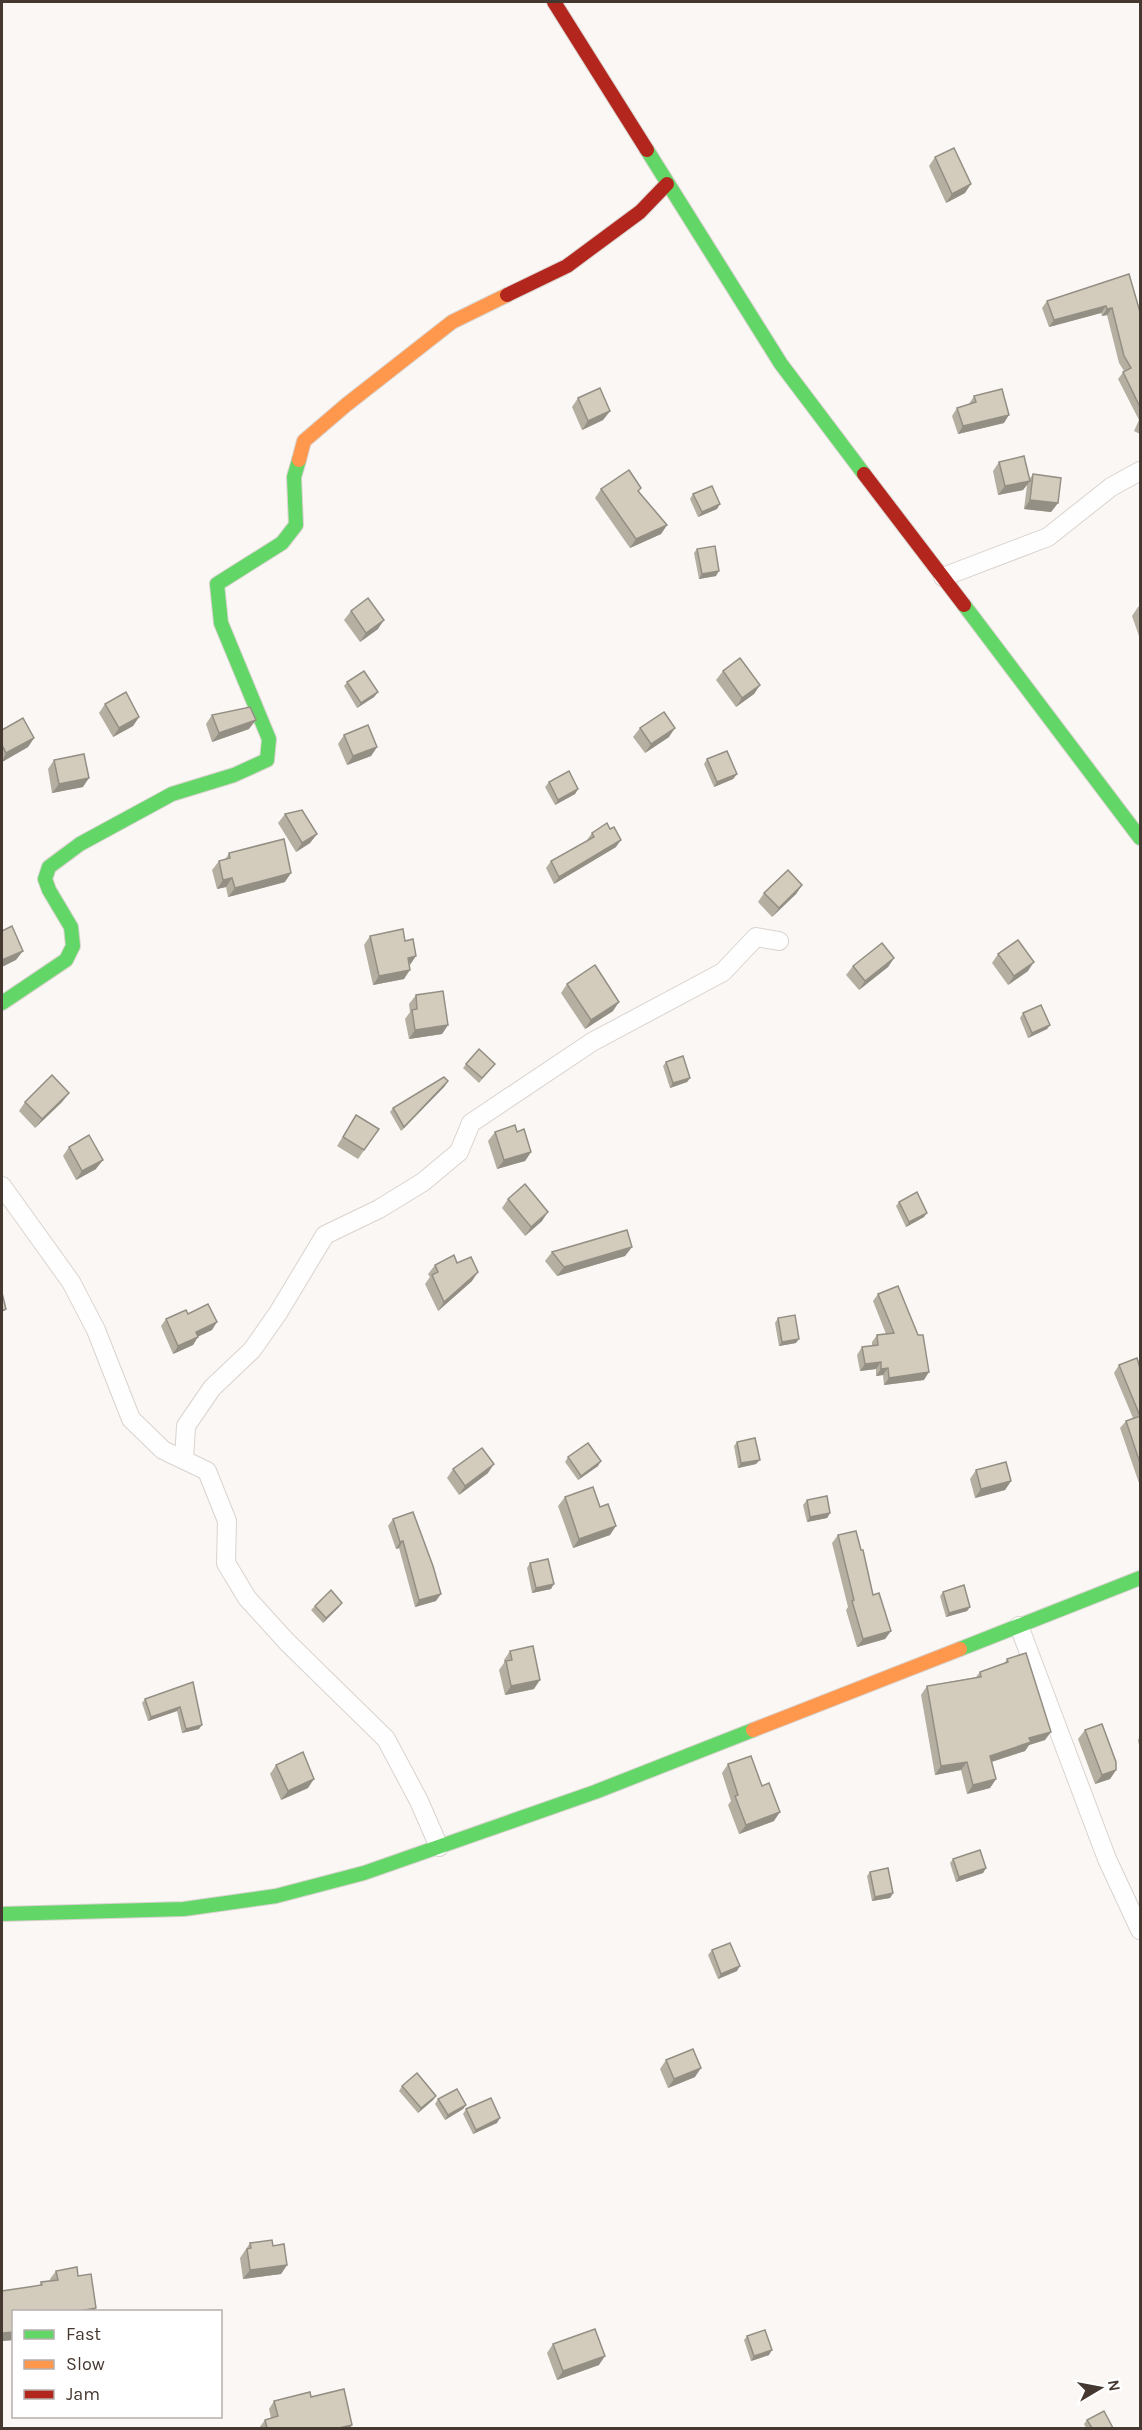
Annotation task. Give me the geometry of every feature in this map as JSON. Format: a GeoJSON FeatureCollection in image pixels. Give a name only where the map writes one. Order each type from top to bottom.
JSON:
{"type":"FeatureCollection","features":[{"type":"Feature","properties":{"kind":"street"},"geometry":{"type":"LineString","coordinates":[[554,2],[781,364],[1140,838]]}},
{"type":"Feature","properties":{"kind":"street"},"geometry":{"type":"LineString","coordinates":[[2,1003],[66,960],[73,946],[70,927],[48,890],[45,879],[49,867],[80,844],[172,794],[234,775],[267,760],[269,739],[221,622],[217,584],[282,543],[296,525],[294,477],[304,441],[452,322],[567,266],[640,212],[667,184]]}},
{"type":"Feature","properties":{"kind":"street"},"geometry":{"type":"LineString","coordinates":[[943,577],[1048,537],[1111,487],[1140,471]]}},
{"type":"Feature","properties":{"kind":"street"},"geometry":{"type":"LineString","coordinates":[[184,1460],[186,1426],[212,1388],[252,1350],[278,1313],[325,1235],[379,1209],[423,1182],[459,1152],[471,1123],[592,1042],[723,972],[756,937],[779,941]]}},
{"type":"Feature","properties":{"kind":"street"},"geometry":{"type":"LineString","coordinates":[[2,1186],[71,1282],[96,1330],[132,1419],[163,1450],[207,1471],[227,1521],[226,1563],[247,1598],[295,1650],[386,1739],[419,1801],[439,1847]]}},
{"type":"Feature","properties":{"kind":"street"},"geometry":{"type":"LineString","coordinates":[[2,1914],[184,1909],[276,1896],[364,1873],[595,1792],[1140,1578]]}},
{"type":"Feature","properties":{"kind":"street"},"geometry":{"type":"LineString","coordinates":[[1019,1626],[1107,1860],[1140,1930]]}},
{"type":"Feature","properties":{"kind":"building"},"geometry":{"type":"Polygon","coordinates":[[[954,148],[971,184],[952,194],[935,157],[954,148]]]}},
{"type":"Feature","properties":{"kind":"building"},"geometry":{"type":"Polygon","coordinates":[[[1129,274],[1140,312],[1140,407],[1123,372],[1131,368],[1124,356],[1112,308],[1107,309],[1106,306],[1054,320],[1047,301],[1129,274]]]}},
{"type":"Feature","properties":{"kind":"building"},"geometry":{"type":"Polygon","coordinates":[[[600,388],[610,411],[588,421],[578,398],[600,388]]]}},
{"type":"Feature","properties":{"kind":"building"},"geometry":{"type":"Polygon","coordinates":[[[1002,389],[1009,415],[963,426],[957,408],[976,402],[974,396],[1002,389]]]}},
{"type":"Feature","properties":{"kind":"building"},"geometry":{"type":"Polygon","coordinates":[[[1024,456],[1030,481],[1005,486],[999,462],[1024,456]]]}},
{"type":"Feature","properties":{"kind":"building"},"geometry":{"type":"Polygon","coordinates":[[[629,470],[641,488],[638,491],[667,525],[636,539],[601,489],[629,470]]]}},
{"type":"Feature","properties":{"kind":"building"},"geometry":{"type":"Polygon","coordinates":[[[1033,474],[1061,478],[1058,503],[1030,500],[1033,474]]]}},
{"type":"Feature","properties":{"kind":"building"},"geometry":{"type":"Polygon","coordinates":[[[712,486],[720,504],[702,512],[693,494],[712,486]]]}},
{"type":"Feature","properties":{"kind":"building"},"geometry":{"type":"Polygon","coordinates":[[[715,546],[719,571],[702,574],[697,549],[715,546]]]}},
{"type":"Feature","properties":{"kind":"building"},"geometry":{"type":"Polygon","coordinates":[[[368,598],[384,620],[366,633],[351,611],[368,598]]]}},
{"type":"Feature","properties":{"kind":"building"},"geometry":{"type":"Polygon","coordinates":[[[740,658],[760,685],[742,698],[723,671],[740,658]]]}},
{"type":"Feature","properties":{"kind":"building"},"geometry":{"type":"Polygon","coordinates":[[[364,671],[378,692],[361,703],[347,682],[364,671]]]}},
{"type":"Feature","properties":{"kind":"building"},"geometry":{"type":"Polygon","coordinates":[[[126,692],[139,717],[119,728],[105,704],[126,692]]]}},
{"type":"Feature","properties":{"kind":"building"},"geometry":{"type":"Polygon","coordinates":[[[250,707],[256,720],[219,733],[212,715],[250,707]]]}},
{"type":"Feature","properties":{"kind":"building"},"geometry":{"type":"Polygon","coordinates":[[[664,712],[675,728],[651,744],[640,728],[664,712]]]}},
{"type":"Feature","properties":{"kind":"building"},"geometry":{"type":"Polygon","coordinates":[[[23,718],[34,738],[6,753],[2,745],[2,730],[23,718]]]}},
{"type":"Feature","properties":{"kind":"building"},"geometry":{"type":"Polygon","coordinates":[[[368,725],[377,747],[353,756],[344,735],[368,725]]]}},
{"type":"Feature","properties":{"kind":"building"},"geometry":{"type":"Polygon","coordinates":[[[727,751],[737,774],[717,782],[707,759],[727,751]]]}},
{"type":"Feature","properties":{"kind":"building"},"geometry":{"type":"Polygon","coordinates":[[[84,754],[89,778],[59,784],[54,760],[84,754]]]}},
{"type":"Feature","properties":{"kind":"building"},"geometry":{"type":"Polygon","coordinates":[[[569,771],[578,789],[558,800],[549,782],[569,771]]]}},
{"type":"Feature","properties":{"kind":"building"},"geometry":{"type":"Polygon","coordinates":[[[302,810],[317,834],[302,843],[285,814],[302,810]]]}},
{"type":"Feature","properties":{"kind":"building"},"geometry":{"type":"Polygon","coordinates":[[[607,823],[610,829],[614,827],[621,840],[559,877],[551,861],[594,837],[592,833],[607,823]]]}},
{"type":"Feature","properties":{"kind":"building"},"geometry":{"type":"Polygon","coordinates":[[[284,839],[291,873],[235,888],[232,878],[223,880],[219,861],[230,858],[229,853],[284,839]]]}},
{"type":"Feature","properties":{"kind":"building"},"geometry":{"type":"Polygon","coordinates":[[[788,870],[802,885],[779,908],[764,893],[788,870]]]}},
{"type":"Feature","properties":{"kind":"building"},"geometry":{"type":"Polygon","coordinates":[[[12,926],[23,951],[2,960],[2,931],[12,926]]]}},
{"type":"Feature","properties":{"kind":"building"},"geometry":{"type":"Polygon","coordinates":[[[403,929],[405,941],[413,939],[416,956],[408,958],[410,970],[379,976],[370,936],[403,929]]]}},
{"type":"Feature","properties":{"kind":"building"},"geometry":{"type":"Polygon","coordinates":[[[1018,940],[1034,962],[1014,976],[998,954],[1018,940]]]}},
{"type":"Feature","properties":{"kind":"building"},"geometry":{"type":"Polygon","coordinates":[[[882,943],[894,958],[865,981],[853,966],[882,943]]]}},
{"type":"Feature","properties":{"kind":"building"},"geometry":{"type":"Polygon","coordinates":[[[595,965],[619,1002],[591,1020],[567,984],[595,965]]]}},
{"type":"Feature","properties":{"kind":"building"},"geometry":{"type":"Polygon","coordinates":[[[443,991],[448,1025],[415,1030],[412,1010],[417,1009],[416,995],[443,991]]]}},
{"type":"Feature","properties":{"kind":"building"},"geometry":{"type":"Polygon","coordinates":[[[1041,1005],[1050,1025],[1032,1033],[1023,1013],[1041,1005]]]}},
{"type":"Feature","properties":{"kind":"building"},"geometry":{"type":"Polygon","coordinates":[[[479,1049],[495,1064],[482,1078],[466,1064],[479,1049]]]}},
{"type":"Feature","properties":{"kind":"building"},"geometry":{"type":"Polygon","coordinates":[[[683,1056],[690,1078],[673,1083],[666,1062],[683,1056]]]}},
{"type":"Feature","properties":{"kind":"building"},"geometry":{"type":"Polygon","coordinates":[[[52,1075],[69,1093],[42,1119],[25,1102],[52,1075]]]}},
{"type":"Feature","properties":{"kind":"building"},"geometry":{"type":"Polygon","coordinates":[[[444,1077],[448,1081],[404,1127],[393,1108],[444,1077]]]}},
{"type":"Feature","properties":{"kind":"building"},"geometry":{"type":"Polygon","coordinates":[[[356,1115],[379,1129],[364,1150],[343,1137],[356,1115]]]}},
{"type":"Feature","properties":{"kind":"building"},"geometry":{"type":"Polygon","coordinates":[[[515,1125],[517,1132],[524,1129],[531,1152],[504,1160],[495,1132],[515,1125]]]}},
{"type":"Feature","properties":{"kind":"building"},"geometry":{"type":"Polygon","coordinates":[[[89,1135],[103,1160],[82,1171],[69,1147],[89,1135]]]}},
{"type":"Feature","properties":{"kind":"building"},"geometry":{"type":"Polygon","coordinates":[[[525,1184],[548,1212],[531,1227],[508,1199],[525,1184]]]}},
{"type":"Feature","properties":{"kind":"building"},"geometry":{"type":"Polygon","coordinates":[[[917,1192],[927,1213],[909,1222],[899,1202],[917,1192]]]}},
{"type":"Feature","properties":{"kind":"building"},"geometry":{"type":"Polygon","coordinates":[[[627,1230],[632,1247],[564,1267],[552,1252],[627,1230]]]}},
{"type":"Feature","properties":{"kind":"building"},"geometry":{"type":"Polygon","coordinates":[[[454,1255],[457,1263],[471,1257],[478,1272],[444,1302],[432,1275],[438,1272],[435,1265],[454,1255]]]}},
{"type":"Feature","properties":{"kind":"building"},"geometry":{"type":"Polygon","coordinates":[[[898,1286],[918,1335],[923,1335],[929,1372],[889,1378],[888,1368],[881,1369],[881,1362],[865,1364],[862,1347],[878,1345],[877,1335],[894,1333],[878,1294],[898,1286]]]}},
{"type":"Feature","properties":{"kind":"building"},"geometry":{"type":"Polygon","coordinates":[[[2,1293],[6,1309],[2,1311],[2,1293]]]}},
{"type":"Feature","properties":{"kind":"building"},"geometry":{"type":"Polygon","coordinates":[[[208,1304],[217,1322],[196,1332],[198,1337],[178,1346],[166,1319],[186,1310],[188,1314],[208,1304]]]}},
{"type":"Feature","properties":{"kind":"building"},"geometry":{"type":"Polygon","coordinates":[[[795,1315],[799,1339],[782,1342],[778,1318],[795,1315]]]}},
{"type":"Feature","properties":{"kind":"building"},"geometry":{"type":"Polygon","coordinates":[[[1137,1358],[1140,1368],[1140,1416],[1119,1365],[1137,1358]]]}},
{"type":"Feature","properties":{"kind":"building"},"geometry":{"type":"Polygon","coordinates":[[[1140,1416],[1140,1463],[1126,1421],[1140,1416]]]}},
{"type":"Feature","properties":{"kind":"building"},"geometry":{"type":"Polygon","coordinates":[[[755,1438],[760,1460],[741,1463],[737,1442],[755,1438]]]}},
{"type":"Feature","properties":{"kind":"building"},"geometry":{"type":"Polygon","coordinates":[[[588,1443],[601,1461],[581,1476],[568,1457],[588,1443]]]}},
{"type":"Feature","properties":{"kind":"building"},"geometry":{"type":"Polygon","coordinates":[[[482,1448],[494,1464],[465,1486],[453,1469],[482,1448]]]}},
{"type":"Feature","properties":{"kind":"building"},"geometry":{"type":"Polygon","coordinates":[[[1006,1462],[1011,1481],[981,1489],[976,1470],[1006,1462]]]}},
{"type":"Feature","properties":{"kind":"building"},"geometry":{"type":"Polygon","coordinates":[[[593,1487],[600,1507],[608,1504],[616,1526],[579,1539],[565,1497],[593,1487]]]}},
{"type":"Feature","properties":{"kind":"building"},"geometry":{"type":"Polygon","coordinates":[[[827,1496],[830,1513],[810,1517],[807,1500],[827,1496]]]}},
{"type":"Feature","properties":{"kind":"building"},"geometry":{"type":"Polygon","coordinates":[[[413,1512],[441,1594],[419,1600],[403,1541],[400,1542],[393,1519],[413,1512]]]}},
{"type":"Feature","properties":{"kind":"building"},"geometry":{"type":"Polygon","coordinates":[[[856,1531],[861,1550],[863,1550],[873,1595],[879,1593],[891,1631],[863,1639],[852,1601],[854,1600],[838,1535],[856,1531]]]}},
{"type":"Feature","properties":{"kind":"building"},"geometry":{"type":"Polygon","coordinates":[[[548,1559],[554,1584],[536,1588],[530,1563],[548,1559]]]}},
{"type":"Feature","properties":{"kind":"building"},"geometry":{"type":"Polygon","coordinates":[[[964,1585],[970,1607],[949,1613],[943,1592],[964,1585]]]}},
{"type":"Feature","properties":{"kind":"building"},"geometry":{"type":"Polygon","coordinates":[[[331,1590],[342,1603],[326,1618],[315,1606],[331,1590]]]}},
{"type":"Feature","properties":{"kind":"building"},"geometry":{"type":"Polygon","coordinates":[[[533,1646],[540,1680],[511,1686],[506,1661],[512,1660],[510,1651],[533,1646]]]}},
{"type":"Feature","properties":{"kind":"building"},"geometry":{"type":"Polygon","coordinates":[[[1026,1653],[1051,1732],[1029,1738],[1031,1742],[990,1756],[996,1779],[973,1785],[967,1762],[941,1766],[927,1686],[981,1677],[980,1672],[1026,1653]]]}},
{"type":"Feature","properties":{"kind":"building"},"geometry":{"type":"Polygon","coordinates":[[[193,1682],[202,1725],[186,1729],[180,1707],[151,1717],[145,1699],[193,1682]]]}},
{"type":"Feature","properties":{"kind":"building"},"geometry":{"type":"Polygon","coordinates":[[[1102,1724],[1116,1762],[1116,1770],[1102,1775],[1085,1730],[1102,1724]]]}},
{"type":"Feature","properties":{"kind":"building"},"geometry":{"type":"Polygon","coordinates":[[[303,1752],[314,1779],[288,1791],[276,1765],[303,1752]]]}},
{"type":"Feature","properties":{"kind":"building"},"geometry":{"type":"Polygon","coordinates":[[[751,1756],[762,1786],[769,1783],[780,1812],[746,1825],[735,1796],[738,1795],[728,1764],[751,1756]]]}},
{"type":"Feature","properties":{"kind":"building"},"geometry":{"type":"Polygon","coordinates":[[[980,1850],[986,1868],[959,1877],[953,1859],[980,1850]]]}},
{"type":"Feature","properties":{"kind":"building"},"geometry":{"type":"Polygon","coordinates":[[[888,1868],[893,1893],[875,1897],[870,1872],[888,1868]]]}},
{"type":"Feature","properties":{"kind":"building"},"geometry":{"type":"Polygon","coordinates":[[[730,1943],[740,1966],[721,1974],[712,1950],[730,1943]]]}},
{"type":"Feature","properties":{"kind":"building"},"geometry":{"type":"Polygon","coordinates":[[[693,2049],[701,2068],[674,2079],[666,2060],[693,2049]]]}},
{"type":"Feature","properties":{"kind":"building"},"geometry":{"type":"Polygon","coordinates":[[[417,2073],[436,2096],[421,2108],[402,2086],[417,2073]]]}},
{"type":"Feature","properties":{"kind":"building"},"geometry":{"type":"Polygon","coordinates":[[[457,2089],[466,2105],[448,2115],[438,2099],[457,2089]]]}},
{"type":"Feature","properties":{"kind":"building"},"geometry":{"type":"Polygon","coordinates":[[[491,2098],[500,2118],[476,2130],[466,2109],[491,2098]]]}},
{"type":"Feature","properties":{"kind":"building"},"geometry":{"type":"Polygon","coordinates":[[[272,2240],[273,2246],[284,2244],[287,2265],[250,2270],[247,2249],[251,2248],[250,2243],[272,2240]]]}},
{"type":"Feature","properties":{"kind":"building"},"geometry":{"type":"Polygon","coordinates":[[[77,2267],[78,2276],[91,2274],[96,2308],[12,2310],[12,2332],[2,2333],[2,2291],[42,2285],[41,2282],[58,2280],[56,2271],[77,2267]]]}},
{"type":"Feature","properties":{"kind":"building"},"geometry":{"type":"Polygon","coordinates":[[[595,2329],[605,2356],[563,2371],[553,2344],[595,2329]]]}},
{"type":"Feature","properties":{"kind":"building"},"geometry":{"type":"Polygon","coordinates":[[[765,2330],[772,2350],[754,2356],[747,2336],[765,2330]]]}},
{"type":"Feature","properties":{"kind":"building"},"geometry":{"type":"Polygon","coordinates":[[[344,2389],[352,2425],[339,2428],[267,2428],[265,2420],[278,2416],[274,2401],[310,2392],[311,2397],[344,2389]]]}},
{"type":"Feature","properties":{"kind":"building"},"geometry":{"type":"Polygon","coordinates":[[[1104,2411],[1113,2428],[1092,2428],[1087,2420],[1104,2411]]]}},
{"type":"Feature","properties":{"kind":"traffic: fast"},"geometry":{"type":"LineString","coordinates":[[647,150],[781,364],[864,474]]}},
{"type":"Feature","properties":{"kind":"traffic: fast"},"geometry":{"type":"LineString","coordinates":[[2,1003],[66,960],[73,946],[71,927],[45,879],[49,867],[80,844],[172,794],[234,775],[267,760],[269,739],[221,623],[217,584],[282,543],[296,525],[294,477],[299,460]]}},
{"type":"Feature","properties":{"kind":"traffic: fast"},"geometry":{"type":"LineString","coordinates":[[964,605],[1140,838]]}},
{"type":"Feature","properties":{"kind":"traffic: fast"},"geometry":{"type":"LineString","coordinates":[[960,1649],[1140,1578]]}},
{"type":"Feature","properties":{"kind":"traffic: fast"},"geometry":{"type":"LineString","coordinates":[[2,1914],[184,1909],[276,1896],[364,1873],[595,1792],[753,1730]]}},
{"type":"Feature","properties":{"kind":"traffic: slow"},"geometry":{"type":"LineString","coordinates":[[299,460],[304,441],[346,405],[452,322],[507,295]]}},
{"type":"Feature","properties":{"kind":"traffic: slow"},"geometry":{"type":"LineString","coordinates":[[753,1730],[960,1649]]}},
{"type":"Feature","properties":{"kind":"traffic: jam"},"geometry":{"type":"LineString","coordinates":[[554,2],[647,150]]}},
{"type":"Feature","properties":{"kind":"traffic: jam"},"geometry":{"type":"LineString","coordinates":[[507,295],[567,266],[640,212],[667,184]]}},
{"type":"Feature","properties":{"kind":"traffic: jam"},"geometry":{"type":"LineString","coordinates":[[864,474],[964,605]]}}]}
